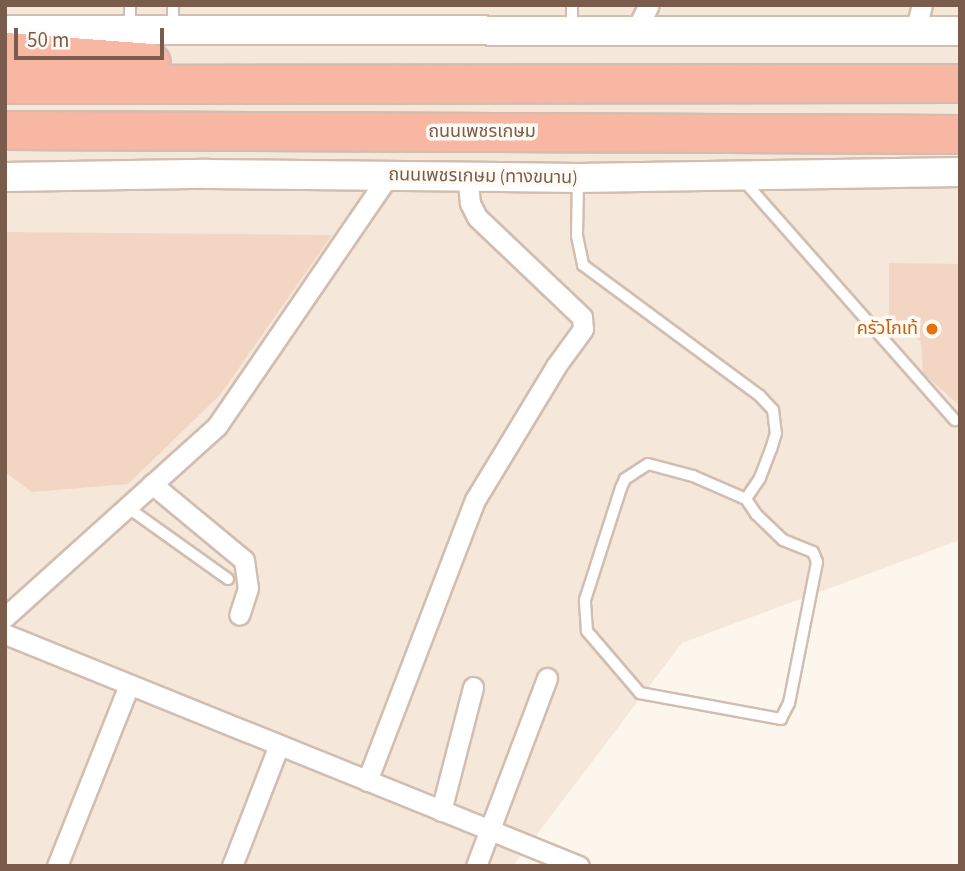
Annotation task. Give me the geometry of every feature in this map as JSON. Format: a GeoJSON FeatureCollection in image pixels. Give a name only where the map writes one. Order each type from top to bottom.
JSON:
{"type":"FeatureCollection","features":[{"type":"Feature","properties":{"kind":"highway"},"geometry":{"type":"LineString","coordinates":[[5,51],[251,71],[267,84]]}},
{"type":"Feature","properties":{"kind":"highway"},"geometry":{"type":"LineString","coordinates":[[5,84],[960,83]]}},
{"type":"Feature","properties":{"kind":"highway","name":"ถนนเพชรเกษม"},"geometry":{"type":"LineString","coordinates":[[5,130],[960,134]]}},
{"type":"Feature","properties":{"kind":"main road"},"geometry":{"type":"LineString","coordinates":[[5,30],[130,19],[642,17],[919,18],[960,31]]}},
{"type":"Feature","properties":{"kind":"main road","name":"ถนนเพชรเกษม (ทางขนาน)"},"geometry":{"type":"LineString","coordinates":[[5,177],[207,174],[578,178],[960,172]]}},
{"type":"Feature","properties":{"kind":"street"},"geometry":{"type":"LineString","coordinates":[[5,617],[216,426],[388,176]]}},
{"type":"Feature","properties":{"kind":"street"},"geometry":{"type":"LineString","coordinates":[[367,781],[475,500],[556,366],[583,329],[582,317],[477,217],[470,203],[467,176]]}},
{"type":"Feature","properties":{"kind":"street"},"geometry":{"type":"LineString","coordinates":[[152,484],[244,560],[248,588],[239,615]]}},
{"type":"Feature","properties":{"kind":"street"},"geometry":{"type":"LineString","coordinates":[[5,634],[579,866]]}},
{"type":"Feature","properties":{"kind":"street"},"geometry":{"type":"LineString","coordinates":[[475,866],[547,678]]}},
{"type":"Feature","properties":{"kind":"street"},"geometry":{"type":"LineString","coordinates":[[57,866],[129,685]]}},
{"type":"Feature","properties":{"kind":"street"},"geometry":{"type":"LineString","coordinates":[[441,811],[473,687]]}},
{"type":"Feature","properties":{"kind":"street"},"geometry":{"type":"LineString","coordinates":[[232,866],[279,745]]}},
{"type":"Feature","properties":{"kind":"lane"},"geometry":{"type":"LineString","coordinates":[[739,175],[955,420]]}},
{"type":"Feature","properties":{"kind":"lane"},"geometry":{"type":"LineString","coordinates":[[578,178],[577,236],[583,265],[760,395],[773,410],[776,433],[760,478],[746,499]]}},
{"type":"Feature","properties":{"kind":"lane"},"geometry":{"type":"LineString","coordinates":[[648,464],[693,476],[746,499],[756,514],[783,540],[813,552],[817,562],[789,703],[781,719],[640,693],[587,631],[584,600],[621,488],[634,472],[648,464]]}},
{"type":"Feature","properties":{"kind":"lane"},"geometry":{"type":"LineString","coordinates":[[127,507],[228,579]]}},
{"type":"Feature","properties":{"kind":"shaded area"},"geometry":{"type":"Polygon","coordinates":[[[5,5],[960,5],[960,540],[682,643],[513,866],[5,866],[5,5]]]}},
{"type":"Feature","properties":{"kind":"building"},"geometry":{"type":"Polygon","coordinates":[[[5,232],[332,235],[220,395],[128,484],[32,492],[5,472],[5,232]]]}},
{"type":"Feature","properties":{"kind":"building","name":"ครัวโกเท้"},"geometry":{"type":"Polygon","coordinates":[[[889,263],[960,264],[960,406],[923,373],[921,342],[889,315],[889,263]]]}},
{"type":"Feature","properties":{"kind":"place","name":"ครัวโกเท้"},"geometry":{"type":"Point","coordinates":[932,329]}}]}
